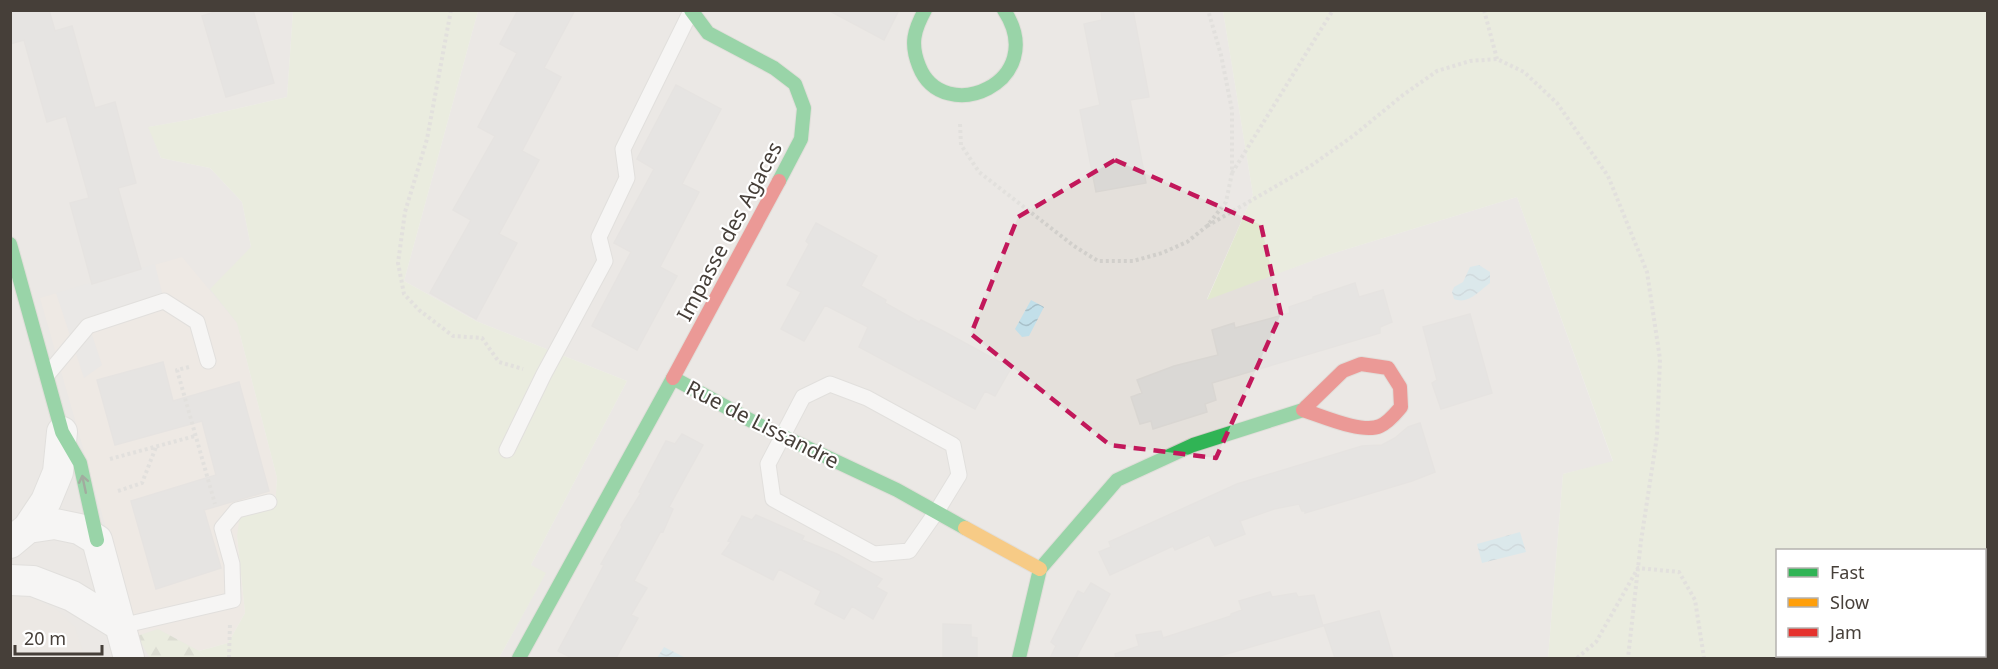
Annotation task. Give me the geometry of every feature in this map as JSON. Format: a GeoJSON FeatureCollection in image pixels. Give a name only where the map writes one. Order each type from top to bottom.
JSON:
{"type":"FeatureCollection","features":[{"type":"Feature","properties":{"kind":"street","name":"Impasse des Agaces"},"geometry":{"type":"LineString","coordinates":[[673,378],[801,139],[804,108],[795,84],[774,68],[708,33],[691,10]]}},
{"type":"Feature","properties":{"kind":"street"},"geometry":{"type":"LineString","coordinates":[[925,10],[915,28],[913,46],[917,66],[928,81],[940,90],[960,96],[982,93],[998,84],[1008,73],[1016,57],[1017,38],[1011,20],[1004,10]]}},
{"type":"Feature","properties":{"kind":"street"},"geometry":{"type":"LineString","coordinates":[[10,244],[62,432],[80,463],[99,549],[129,658]]}},
{"type":"Feature","properties":{"kind":"street"},"geometry":{"type":"LineString","coordinates":[[1019,658],[1040,569],[1118,480],[1193,445],[1303,410],[1342,371],[1361,364],[1388,368],[1400,387],[1401,407],[1390,420],[1371,428],[1341,422],[1303,410]]}},
{"type":"Feature","properties":{"kind":"street","name":"Rue de Lissandre"},"geometry":{"type":"LineString","coordinates":[[519,658],[673,378],[782,436],[897,489],[1040,569]]}},
{"type":"Feature","properties":{"kind":"street"},"geometry":{"type":"LineString","coordinates":[[62,432],[58,472],[46,501],[20,536],[22,581],[72,596],[121,626]]}},
{"type":"Feature","properties":{"kind":"street"},"geometry":{"type":"LineString","coordinates":[[20,536],[56,524],[79,529],[99,549]]}},
{"type":"Feature","properties":{"kind":"street"},"geometry":{"type":"LineString","coordinates":[[72,596],[87,591],[96,579],[99,549]]}},
{"type":"Feature","properties":{"kind":"lane"},"geometry":{"type":"LineString","coordinates":[[507,450],[604,261],[599,237],[627,178],[623,149],[691,10]]}},
{"type":"Feature","properties":{"kind":"lane"},"geometry":{"type":"LineString","coordinates":[[47,375],[88,326],[164,301],[197,322],[208,361]]}},
{"type":"Feature","properties":{"kind":"lane"},"geometry":{"type":"LineString","coordinates":[[830,384],[867,398],[953,445],[959,475],[938,511],[909,551],[874,554],[773,499],[768,464],[782,436],[803,397],[830,384]]}},
{"type":"Feature","properties":{"kind":"lane"},"geometry":{"type":"LineString","coordinates":[[121,626],[233,600],[232,564],[222,528],[237,510],[269,502]]}},
{"type":"Feature","properties":{"kind":"path"},"geometry":{"type":"LineString","coordinates":[[452,10],[427,139],[405,212],[398,263],[404,294],[419,310],[453,336],[482,338],[499,362],[544,375]]}},
{"type":"Feature","properties":{"kind":"path"},"geometry":{"type":"LineString","coordinates":[[1207,226],[1226,202],[1232,173],[1233,110],[1208,10]]}},
{"type":"Feature","properties":{"kind":"path"},"geometry":{"type":"LineString","coordinates":[[1232,173],[1333,10]]}},
{"type":"Feature","properties":{"kind":"path"},"geometry":{"type":"LineString","coordinates":[[1484,10],[1497,59]]}},
{"type":"Feature","properties":{"kind":"path"},"geometry":{"type":"LineString","coordinates":[[960,96],[961,145],[980,172],[1074,246],[1098,261],[1133,261],[1162,253],[1187,242],[1207,226],[1309,167],[1437,71],[1470,61],[1497,59],[1524,72],[1557,103],[1608,176],[1647,272],[1660,359],[1657,436],[1628,658]]}},
{"type":"Feature","properties":{"kind":"path"},"geometry":{"type":"LineString","coordinates":[[208,361],[177,370],[222,528]]}},
{"type":"Feature","properties":{"kind":"path"},"geometry":{"type":"LineString","coordinates":[[116,457],[195,435]]}},
{"type":"Feature","properties":{"kind":"path"},"geometry":{"type":"LineString","coordinates":[[84,487],[120,491],[142,483],[156,446]]}},
{"type":"Feature","properties":{"kind":"path"},"geometry":{"type":"LineString","coordinates":[[1577,658],[1596,642],[1638,568]]}},
{"type":"Feature","properties":{"kind":"path"},"geometry":{"type":"LineString","coordinates":[[1638,568],[1679,572],[1695,600],[1704,658]]}},
{"type":"Feature","properties":{"kind":"path"},"geometry":{"type":"LineString","coordinates":[[228,658],[233,600]]}},
{"type":"Feature","properties":{"kind":"highlighted area"},"geometry":{"type":"Polygon","coordinates":[[[1115,160],[1261,225],[1281,314],[1216,458],[1110,445],[971,334],[1018,217],[1115,160]]]}},
{"type":"Feature","properties":{"kind":"shaded area"},"geometry":{"type":"Polygon","coordinates":[[[10,11],[293,11],[287,97],[149,127],[161,158],[210,168],[242,202],[251,247],[199,651],[206,658],[11,658],[10,11]]]}},
{"type":"Feature","properties":{"kind":"shaded area"},"geometry":{"type":"Polygon","coordinates":[[[478,11],[1223,11],[1253,195],[1207,299],[1328,255],[1517,197],[1613,462],[1563,474],[1548,658],[499,658],[545,574],[531,565],[627,381],[476,321],[404,281],[478,11]]]}},
{"type":"Feature","properties":{"kind":"shaded area"},"geometry":{"type":"Polygon","coordinates":[[[182,257],[237,323],[277,478],[275,507],[237,536],[245,613],[228,643],[199,651],[158,629],[137,636],[40,298],[182,257]]]}},
{"type":"Feature","properties":{"kind":"shaded area"},"geometry":{"type":"Polygon","coordinates":[[[155,264],[164,301],[89,326],[102,365],[84,378],[56,293],[155,264]]]}},
{"type":"Feature","properties":{"kind":"shaded area"},"geometry":{"type":"Polygon","coordinates":[[[11,595],[36,599],[57,610],[75,627],[85,658],[11,658],[11,595]]]}},
{"type":"Feature","properties":{"kind":"green space"},"geometry":{"type":"Polygon","coordinates":[[[293,11],[478,11],[404,281],[476,321],[627,381],[531,565],[546,573],[499,658],[206,658],[199,651],[228,643],[245,613],[237,536],[240,515],[275,507],[277,478],[237,323],[210,289],[251,247],[242,202],[210,168],[161,158],[148,127],[287,97],[293,11]]]}},
{"type":"Feature","properties":{"kind":"green space"},"geometry":{"type":"Polygon","coordinates":[[[1223,11],[1987,11],[1987,658],[1548,658],[1563,474],[1613,461],[1517,197],[1328,255],[1207,300],[1253,195],[1223,11]]]}},
{"type":"Feature","properties":{"kind":"green space"},"geometry":{"type":"Polygon","coordinates":[[[158,629],[199,651],[206,658],[150,658],[137,636],[158,629]]]}},
{"type":"Feature","properties":{"kind":"water"},"geometry":{"type":"Polygon","coordinates":[[[1479,265],[1490,272],[1490,283],[1469,299],[1454,299],[1452,292],[1454,287],[1463,282],[1470,267],[1479,265]]]}},
{"type":"Feature","properties":{"kind":"water"},"geometry":{"type":"Polygon","coordinates":[[[1031,300],[1044,307],[1029,336],[1022,337],[1015,329],[1031,300]]]}},
{"type":"Feature","properties":{"kind":"water"},"geometry":{"type":"Polygon","coordinates":[[[1520,532],[1526,552],[1482,563],[1477,544],[1520,532]]]}},
{"type":"Feature","properties":{"kind":"water"},"geometry":{"type":"Polygon","coordinates":[[[664,647],[686,658],[657,658],[664,647]]]}},
{"type":"Feature","properties":{"kind":"building"},"geometry":{"type":"Polygon","coordinates":[[[10,10],[49,10],[55,31],[72,26],[95,108],[115,102],[136,183],[118,188],[141,269],[92,284],[70,203],[89,198],[66,116],[47,122],[24,40],[10,44],[10,10]]]}},
{"type":"Feature","properties":{"kind":"building"},"geometry":{"type":"Polygon","coordinates":[[[221,10],[253,10],[274,83],[226,97],[202,16],[221,10]]]}},
{"type":"Feature","properties":{"kind":"building"},"geometry":{"type":"Polygon","coordinates":[[[518,10],[575,10],[544,68],[561,77],[522,151],[539,160],[499,234],[517,243],[476,319],[430,293],[471,220],[453,210],[495,136],[478,127],[517,53],[500,44],[518,10]]]}},
{"type":"Feature","properties":{"kind":"building"},"geometry":{"type":"Polygon","coordinates":[[[828,10],[899,10],[884,40],[828,10]]]}},
{"type":"Feature","properties":{"kind":"building"},"geometry":{"type":"Polygon","coordinates":[[[1101,10],[1133,10],[1149,97],[1130,100],[1146,183],[1096,192],[1080,110],[1100,105],[1084,24],[1102,20],[1101,10]]]}},
{"type":"Feature","properties":{"kind":"building"},"geometry":{"type":"Polygon","coordinates":[[[676,85],[721,109],[682,184],[699,192],[660,267],[677,276],[637,350],[592,326],[631,252],[614,243],[654,169],[637,159],[676,85]]]}},
{"type":"Feature","properties":{"kind":"building"},"geometry":{"type":"Polygon","coordinates":[[[816,223],[877,256],[861,286],[919,322],[921,320],[943,331],[1011,368],[995,396],[985,391],[975,409],[859,347],[868,327],[825,305],[804,341],[781,329],[801,292],[787,285],[809,244],[806,241],[816,223]]]}},
{"type":"Feature","properties":{"kind":"building"},"geometry":{"type":"Polygon","coordinates":[[[1355,283],[1359,297],[1383,290],[1392,322],[1380,327],[1380,333],[1212,383],[1216,400],[1205,404],[1207,412],[1153,429],[1151,421],[1140,424],[1131,397],[1142,393],[1137,380],[1174,366],[1218,355],[1212,330],[1234,323],[1235,328],[1290,313],[1289,307],[1355,283]]]}},
{"type":"Feature","properties":{"kind":"building"},"geometry":{"type":"Polygon","coordinates":[[[1470,314],[1492,393],[1441,409],[1432,383],[1437,380],[1423,327],[1470,314]]]}},
{"type":"Feature","properties":{"kind":"building"},"geometry":{"type":"Polygon","coordinates":[[[163,362],[173,401],[239,382],[269,491],[204,510],[221,568],[156,589],[131,501],[216,475],[202,421],[115,445],[97,380],[163,362]]]}},
{"type":"Feature","properties":{"kind":"building"},"geometry":{"type":"Polygon","coordinates":[[[1420,423],[1435,472],[1305,513],[1299,504],[1274,509],[1240,521],[1245,534],[1215,546],[1209,535],[1175,550],[1173,546],[1110,575],[1099,552],[1111,547],[1109,542],[1237,484],[1362,446],[1382,445],[1408,427],[1420,423]]]}},
{"type":"Feature","properties":{"kind":"building"},"geometry":{"type":"Polygon","coordinates":[[[682,434],[703,445],[669,507],[673,509],[663,532],[661,531],[634,581],[647,588],[631,615],[638,618],[616,658],[572,658],[558,651],[666,441],[675,444],[682,434]]]}},
{"type":"Feature","properties":{"kind":"building"},"geometry":{"type":"Polygon","coordinates":[[[756,515],[804,536],[802,540],[837,554],[882,579],[876,587],[887,593],[873,619],[852,606],[844,619],[815,604],[821,591],[779,569],[773,580],[722,554],[731,542],[728,541],[742,516],[752,520],[756,515]]]}},
{"type":"Feature","properties":{"kind":"building"},"geometry":{"type":"Polygon","coordinates":[[[1091,583],[1110,594],[1076,658],[1050,658],[1056,646],[1051,642],[1078,591],[1084,594],[1091,583]]]}},
{"type":"Feature","properties":{"kind":"building"},"geometry":{"type":"Polygon","coordinates":[[[1270,592],[1272,597],[1296,593],[1298,597],[1314,595],[1323,626],[1213,658],[1116,658],[1115,654],[1139,646],[1136,635],[1161,631],[1163,638],[1231,616],[1242,610],[1239,601],[1270,592]]]}},
{"type":"Feature","properties":{"kind":"building"},"geometry":{"type":"Polygon","coordinates":[[[1379,611],[1393,658],[1335,658],[1324,625],[1379,611]]]}},
{"type":"Feature","properties":{"kind":"building"},"geometry":{"type":"Polygon","coordinates":[[[943,624],[971,625],[971,637],[977,638],[977,658],[943,658],[943,624]]]}},
{"type":"Feature","properties":{"kind":"traffic: fast"},"geometry":{"type":"LineString","coordinates":[[691,10],[708,33],[774,68],[795,84],[804,108],[801,139],[779,181]]}},
{"type":"Feature","properties":{"kind":"traffic: fast"},"geometry":{"type":"LineString","coordinates":[[925,10],[914,37],[919,66],[931,84],[949,94],[969,95],[988,88],[1004,76],[1014,58],[1015,36],[1004,10]]}},
{"type":"Feature","properties":{"kind":"traffic: fast"},"geometry":{"type":"LineString","coordinates":[[10,244],[62,432],[80,463],[97,540]]}},
{"type":"Feature","properties":{"kind":"traffic: fast"},"geometry":{"type":"LineString","coordinates":[[519,658],[673,378],[761,426],[897,490],[965,528]]}},
{"type":"Feature","properties":{"kind":"traffic: fast"},"geometry":{"type":"LineString","coordinates":[[1019,658],[1040,569],[1117,480],[1193,445],[1303,410],[1306,407]]}},
{"type":"Feature","properties":{"kind":"traffic: slow"},"geometry":{"type":"LineString","coordinates":[[965,528],[1040,569]]}},
{"type":"Feature","properties":{"kind":"traffic: jam"},"geometry":{"type":"LineString","coordinates":[[673,378],[779,181]]}},
{"type":"Feature","properties":{"kind":"traffic: jam"},"geometry":{"type":"LineString","coordinates":[[1303,410],[1353,426],[1372,428],[1392,418],[1401,407],[1400,387],[1388,368],[1361,364],[1343,371],[1306,407]]}}]}
